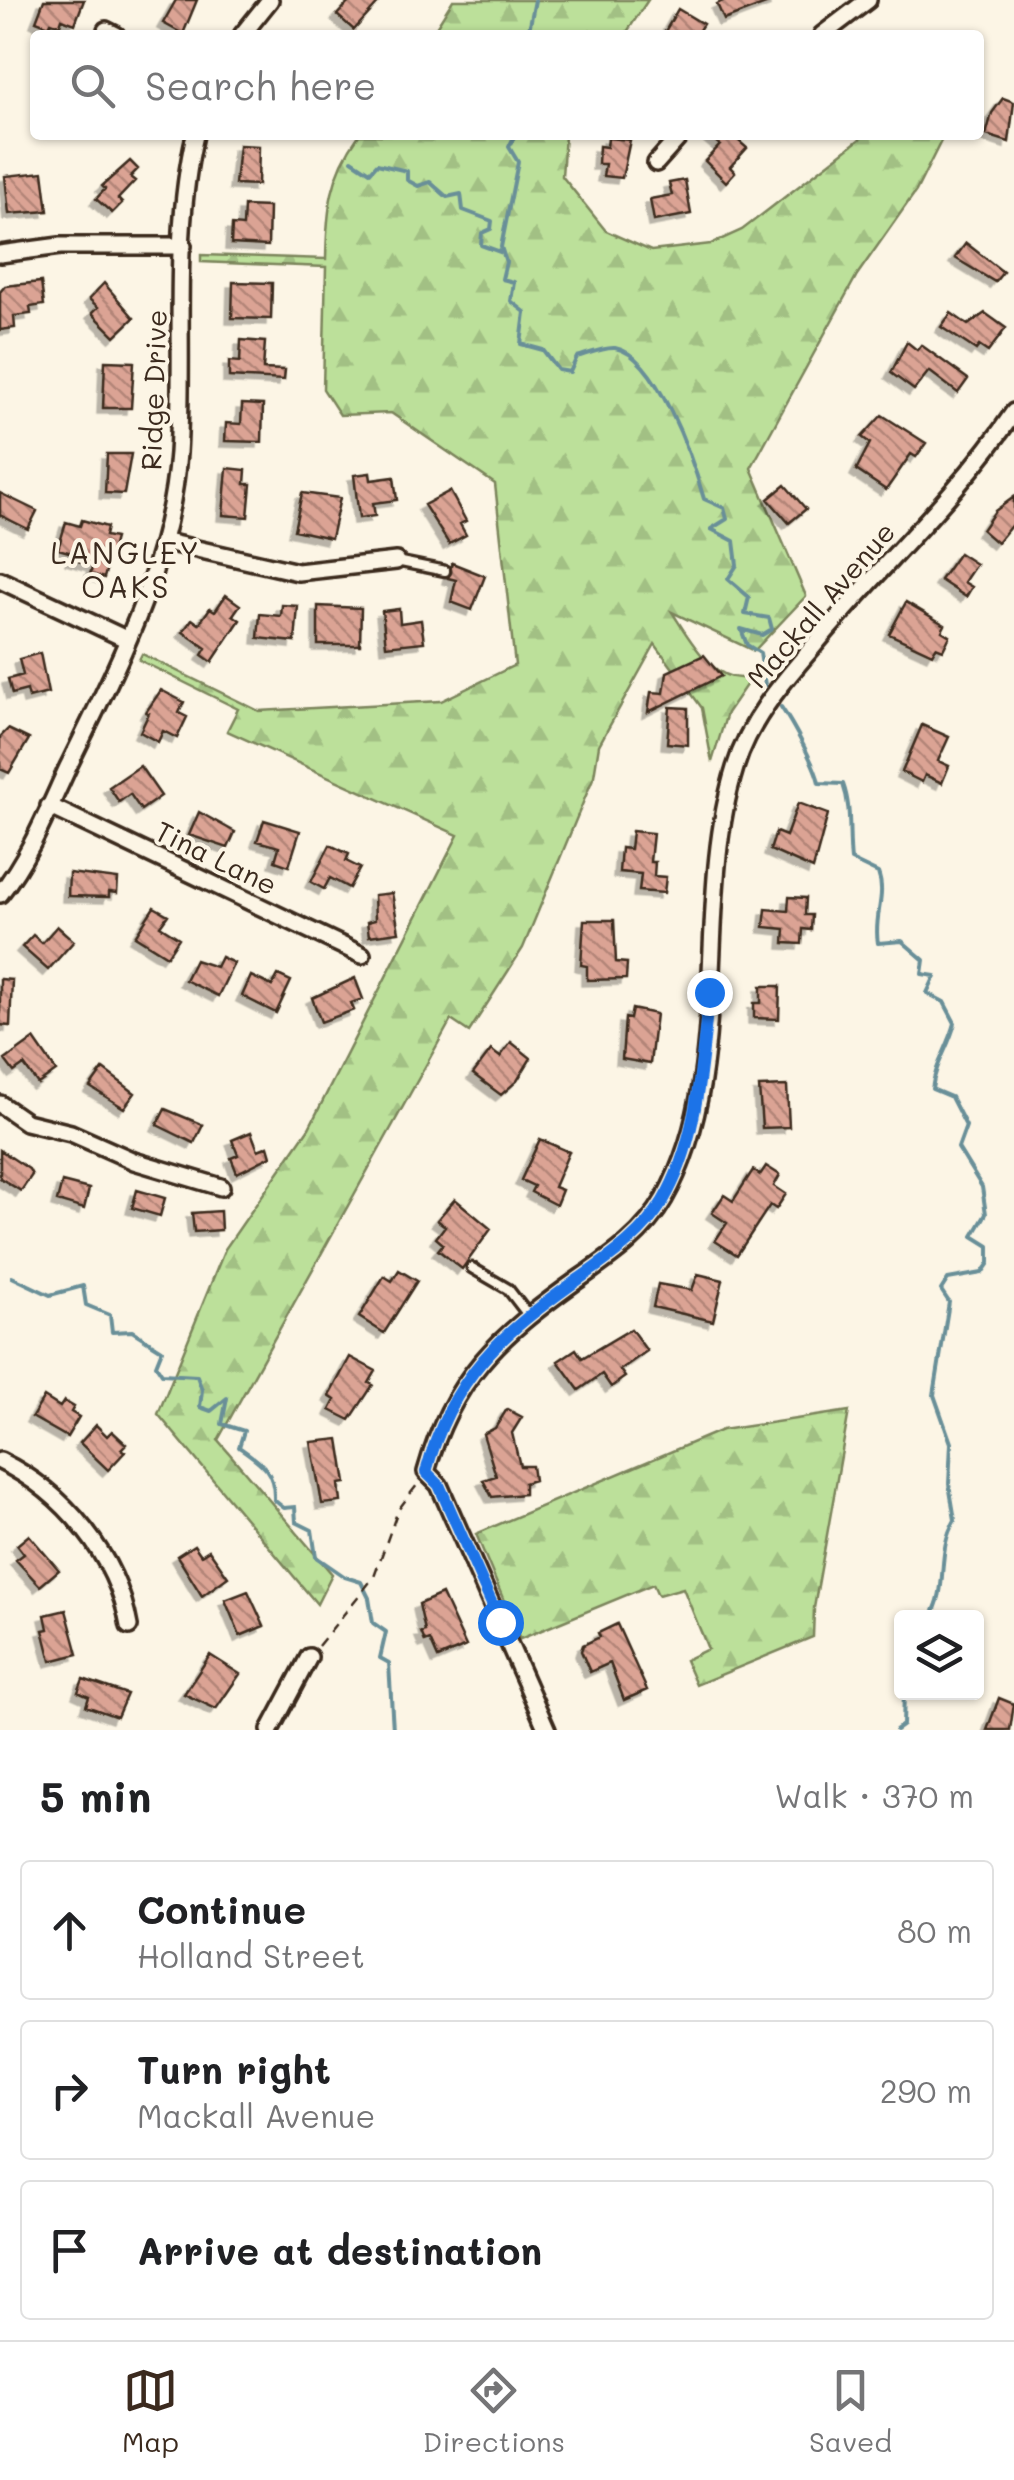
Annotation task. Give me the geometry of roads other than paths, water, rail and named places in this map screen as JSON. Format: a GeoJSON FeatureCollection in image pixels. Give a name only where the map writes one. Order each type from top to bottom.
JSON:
{"type":"FeatureCollection","features":[{"type":"Feature","properties":{"kind":"street"},"geometry":{"type":"LineString","coordinates":[[246,30],[270,0]]}},
{"type":"Feature","properties":{"kind":"street"},"geometry":{"type":"LineString","coordinates":[[829,30],[868,0]]}},
{"type":"Feature","properties":{"kind":"street","name":"Ridge Drive"},"geometry":{"type":"LineString","coordinates":[[0,894],[49,806],[128,640],[166,542],[178,450],[183,246],[194,140]]}},
{"type":"Feature","properties":{"kind":"street"},"geometry":{"type":"LineString","coordinates":[[656,163],[677,140]]}},
{"type":"Feature","properties":{"kind":"street"},"geometry":{"type":"LineString","coordinates":[[0,254],[60,246],[183,246]]}},
{"type":"Feature","properties":{"kind":"street","name":"Mackall Avenue"},"geometry":{"type":"LineString","coordinates":[[548,1730],[439,1485],[426,1472],[438,1430],[466,1380],[528,1315],[624,1246],[649,1221],[674,1178],[697,1096],[728,794],[755,722],[821,636],[945,499],[1014,412]]}},
{"type":"Feature","properties":{"kind":"street"},"geometry":{"type":"LineString","coordinates":[[166,542],[298,572],[396,561]]}},
{"type":"Feature","properties":{"kind":"street"},"geometry":{"type":"LineString","coordinates":[[0,580],[128,640]]}},
{"type":"Feature","properties":{"kind":"street","name":"Tina Lane"},"geometry":{"type":"LineString","coordinates":[[49,806],[362,955]]}},
{"type":"Feature","properties":{"kind":"street"},"geometry":{"type":"LineString","coordinates":[[0,1104],[26,1122],[71,1133],[134,1161],[221,1187]]}},
{"type":"Feature","properties":{"kind":"street"},"geometry":{"type":"LineString","coordinates":[[0,1461],[42,1486],[91,1538],[118,1582],[129,1626]]}},
{"type":"Feature","properties":{"kind":"street"},"geometry":{"type":"LineString","coordinates":[[270,1730],[310,1657]]}},
{"type":"Feature","properties":{"kind":"lane"},"geometry":{"type":"LineString","coordinates":[[396,561],[445,571]]}},
{"type":"Feature","properties":{"kind":"lane"},"geometry":{"type":"LineString","coordinates":[[472,1268],[508,1289],[528,1315]]}},
{"type":"Feature","properties":{"kind":"waterway"},"geometry":{"type":"LineString","coordinates":[[529,30],[535,0]]}},
{"type":"Feature","properties":{"kind":"waterway"},"geometry":{"type":"LineString","coordinates":[[512,140],[509,147],[518,162],[501,247],[506,262],[502,279],[514,282],[511,301],[525,312],[521,344],[543,350],[558,370],[570,372],[577,357],[611,348],[630,355],[645,369],[671,412],[704,499],[724,508],[727,519],[711,529],[734,541],[737,565],[728,579],[749,597],[745,614],[769,618],[772,629],[762,635],[741,629],[747,645],[760,653],[765,685]]}},
{"type":"Feature","properties":{"kind":"waterway"},"geometry":{"type":"LineString","coordinates":[[352,160],[370,172],[377,164],[407,171],[407,180],[418,186],[430,182],[447,197],[461,194],[463,210],[492,221],[491,229],[482,233],[481,245],[503,253]]}},
{"type":"Feature","properties":{"kind":"waterway"},"geometry":{"type":"LineString","coordinates":[[781,707],[809,756],[819,783],[843,784],[849,812],[851,860],[878,873],[880,882],[878,943],[902,941],[924,960],[922,974],[935,976],[927,993],[944,1002],[955,1023],[932,1089],[951,1097],[966,1126],[958,1148],[982,1187],[986,1214],[973,1236],[989,1246],[989,1263],[982,1273],[948,1279],[941,1290],[949,1302],[934,1395],[951,1443],[949,1484],[955,1520],[945,1545],[940,1595],[934,1610]]}},
{"type":"Feature","properties":{"kind":"waterway"},"geometry":{"type":"LineString","coordinates":[[12,1277],[50,1295],[83,1286],[86,1305],[110,1315],[112,1332],[132,1331],[162,1350],[156,1365],[162,1374],[197,1376],[202,1390],[200,1407],[211,1411],[227,1398],[222,1424],[244,1431],[239,1447],[266,1469],[274,1500],[284,1508],[295,1507],[296,1522],[312,1530],[316,1557],[345,1577],[361,1582],[369,1598],[373,1623],[386,1632],[380,1658],[389,1663],[393,1730]]}},
{"type":"Feature","properties":{"kind":"waterway"},"geometry":{"type":"LineString","coordinates":[[896,1730],[903,1725],[904,1700]]}},
{"type":"Feature","properties":{"kind":"district","name":"LANGLEY OAKS"},"geometry":{"type":"Point","coordinates":[126,571]}}]}
